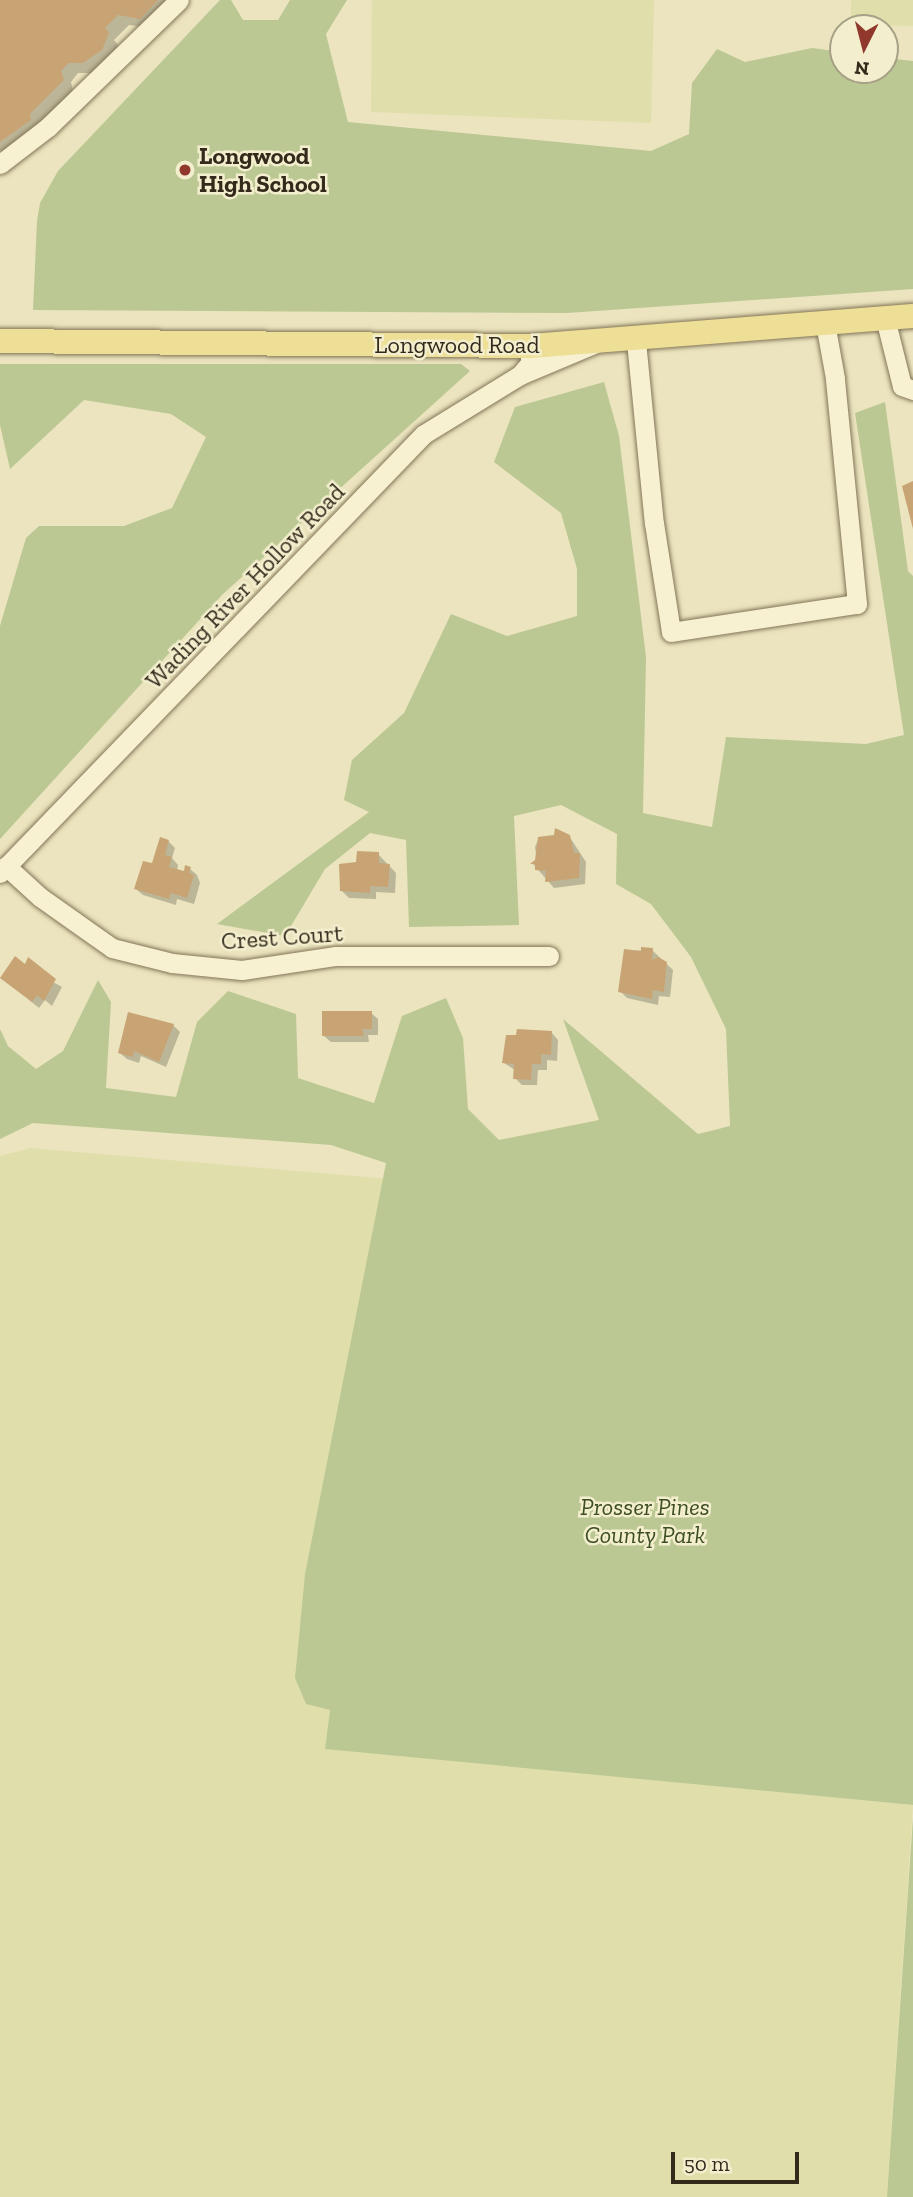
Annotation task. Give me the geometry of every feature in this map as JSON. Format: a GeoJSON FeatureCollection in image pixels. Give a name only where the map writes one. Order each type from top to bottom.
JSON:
{"type":"FeatureCollection","features":[{"type":"Feature","properties":{"kind":"main road","name":"Longwood Road"},"geometry":{"type":"LineString","coordinates":[[0,341],[530,346],[636,341],[913,316]]}},
{"type":"Feature","properties":{"kind":"street"},"geometry":{"type":"LineString","coordinates":[[0,164],[48,127],[179,0]]}},
{"type":"Feature","properties":{"kind":"street"},"geometry":{"type":"LineString","coordinates":[[885,318],[902,386],[913,390]]}},
{"type":"Feature","properties":{"kind":"street"},"geometry":{"type":"LineString","coordinates":[[636,341],[671,632],[858,604],[835,378],[825,323]]}},
{"type":"Feature","properties":{"kind":"street","name":"Wading River Hollow Road"},"geometry":{"type":"LineString","coordinates":[[3,870],[424,434],[520,374],[597,342]]}},
{"type":"Feature","properties":{"kind":"street"},"geometry":{"type":"LineString","coordinates":[[520,374],[530,363],[530,346]]}},
{"type":"Feature","properties":{"kind":"street","name":"Crest Court"},"geometry":{"type":"LineString","coordinates":[[3,870],[112,948],[172,963],[242,970],[336,956],[549,956]]}},
{"type":"Feature","properties":{"kind":"green space"},"geometry":{"type":"Polygon","coordinates":[[[220,0],[231,0],[243,20],[278,20],[290,0],[347,0],[326,34],[348,122],[651,151],[689,134],[692,83],[717,49],[745,62],[812,48],[829,50],[829,84],[899,84],[899,60],[913,61],[913,289],[567,313],[33,310],[40,203],[58,171],[220,0]]]}},
{"type":"Feature","properties":{"kind":"green space"},"geometry":{"type":"Polygon","coordinates":[[[372,0],[654,0],[651,123],[371,112],[372,0]]]}},
{"type":"Feature","properties":{"kind":"green space"},"geometry":{"type":"Polygon","coordinates":[[[851,0],[913,0],[913,26],[899,26],[899,14],[851,14],[851,0]]]}},
{"type":"Feature","properties":{"kind":"green space"},"geometry":{"type":"Polygon","coordinates":[[[0,364],[461,364],[470,371],[223,594],[0,839],[0,626],[26,538],[39,526],[124,526],[172,508],[206,437],[171,414],[84,400],[10,469],[0,425],[0,364]]]}},
{"type":"Feature","properties":{"kind":"green space","name":"Prosser Pines County Park"},"geometry":{"type":"Polygon","coordinates":[[[604,382],[619,436],[646,657],[643,813],[712,827],[726,737],[866,744],[904,735],[855,413],[885,402],[908,571],[913,576],[913,1805],[325,1749],[330,1710],[306,1704],[295,1678],[305,1574],[386,1163],[331,1145],[33,1123],[0,1139],[0,1029],[8,1046],[36,1069],[63,1051],[98,980],[111,1002],[106,1088],[176,1097],[197,1022],[228,991],[296,1014],[298,1078],[374,1103],[402,1016],[446,998],[463,1038],[468,1109],[499,1140],[599,1120],[563,1019],[698,1134],[730,1126],[726,1029],[691,957],[651,904],[616,884],[617,834],[561,805],[514,816],[519,925],[409,927],[406,840],[370,833],[325,869],[285,936],[217,924],[369,812],[344,800],[352,760],[404,713],[451,614],[507,636],[577,616],[577,569],[561,513],[494,462],[515,407],[604,382]]]}},
{"type":"Feature","properties":{"kind":"green space"},"geometry":{"type":"Polygon","coordinates":[[[31,1148],[400,1180],[325,1748],[913,1805],[887,2197],[0,2197],[0,1156],[31,1148]]]}},
{"type":"Feature","properties":{"kind":"green space"},"geometry":{"type":"Polygon","coordinates":[[[913,1818],[913,2197],[887,2197],[913,1818]]]}},
{"type":"Feature","properties":{"kind":"building"},"geometry":{"type":"Polygon","coordinates":[[[0,0],[158,0],[140,19],[118,15],[105,28],[109,33],[102,50],[83,63],[68,63],[61,71],[64,80],[30,114],[31,120],[0,142],[0,0]]]}},
{"type":"Feature","properties":{"kind":"building"},"geometry":{"type":"Polygon","coordinates":[[[913,481],[913,529],[902,486],[913,481]]]}},
{"type":"Feature","properties":{"kind":"building"},"geometry":{"type":"Polygon","coordinates":[[[555,828],[570,835],[574,853],[580,853],[579,878],[545,882],[546,871],[535,870],[535,864],[530,864],[535,860],[538,837],[554,835],[555,828]]]}},
{"type":"Feature","properties":{"kind":"building"},"geometry":{"type":"Polygon","coordinates":[[[160,837],[169,840],[165,855],[172,857],[169,867],[184,871],[185,865],[191,867],[189,873],[194,875],[187,898],[171,893],[169,899],[134,889],[143,861],[152,863],[160,837]]]}},
{"type":"Feature","properties":{"kind":"building"},"geometry":{"type":"Polygon","coordinates":[[[357,851],[379,852],[379,863],[390,864],[388,887],[370,886],[370,893],[340,891],[339,864],[356,862],[357,851]]]}},
{"type":"Feature","properties":{"kind":"building"},"geometry":{"type":"Polygon","coordinates":[[[641,947],[653,948],[652,960],[658,957],[667,962],[664,992],[653,990],[652,999],[618,992],[624,949],[641,951],[641,947]]]}},
{"type":"Feature","properties":{"kind":"building"},"geometry":{"type":"Polygon","coordinates":[[[15,956],[25,964],[28,957],[56,979],[44,1001],[37,995],[32,1002],[0,978],[15,956]]]}},
{"type":"Feature","properties":{"kind":"building"},"geometry":{"type":"Polygon","coordinates":[[[322,1011],[372,1011],[372,1029],[362,1029],[364,1036],[322,1036],[322,1011]]]}},
{"type":"Feature","properties":{"kind":"building"},"geometry":{"type":"Polygon","coordinates":[[[128,1012],[174,1024],[159,1062],[134,1051],[133,1057],[118,1053],[128,1012]]]}},
{"type":"Feature","properties":{"kind":"building"},"geometry":{"type":"Polygon","coordinates":[[[517,1029],[552,1031],[551,1055],[541,1054],[541,1064],[532,1064],[531,1080],[513,1079],[514,1064],[502,1063],[506,1035],[516,1035],[517,1029]]]}},
{"type":"Feature","properties":{"kind":"place","name":"Longwood High School"},"geometry":{"type":"Point","coordinates":[185,170]}}]}
